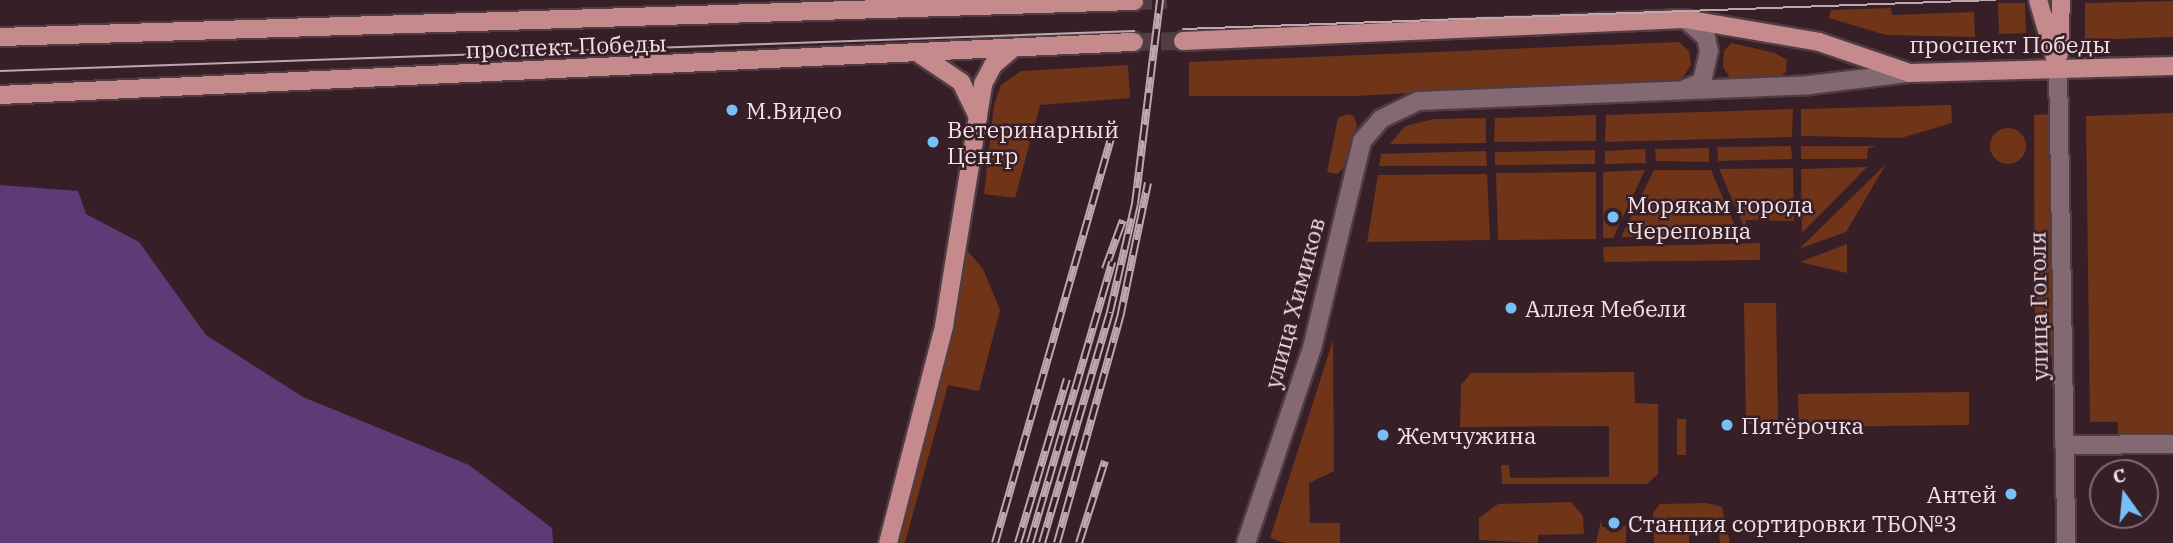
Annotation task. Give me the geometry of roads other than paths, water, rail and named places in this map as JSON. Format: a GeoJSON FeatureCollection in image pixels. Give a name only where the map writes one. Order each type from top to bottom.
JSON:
{"type":"FeatureCollection","features":[{"type":"Feature","properties":{"kind":"main road","name":"улица Гоголя"},"geometry":{"type":"LineString","coordinates":[[2038,0],[2058,68]]}},
{"type":"Feature","properties":{"kind":"main road","name":"улица Гоголя"},"geometry":{"type":"LineString","coordinates":[[2058,68],[2061,0]]}},
{"type":"Feature","properties":{"kind":"main road","name":"проспект Победы"},"geometry":{"type":"LineString","coordinates":[[0,37],[1134,1]]}},
{"type":"Feature","properties":{"kind":"main road","name":"проспект Победы"},"geometry":{"type":"LineString","coordinates":[[1183,41],[1685,19],[1819,42],[1910,72],[2173,66]]}},
{"type":"Feature","properties":{"kind":"main road","name":"проспект Победы"},"geometry":{"type":"LineString","coordinates":[[0,95],[1134,42]]}},
{"type":"Feature","properties":{"kind":"main road"},"geometry":{"type":"LineString","coordinates":[[888,543],[944,327],[983,84],[993,65],[1012,49]]}},
{"type":"Feature","properties":{"kind":"main road"},"geometry":{"type":"LineString","coordinates":[[920,54],[961,82],[978,117]]}},
{"type":"Feature","properties":{"kind":"street"},"geometry":{"type":"LineString","coordinates":[[1685,19],[1706,37],[1709,51],[1702,82],[1685,89]]}},
{"type":"Feature","properties":{"kind":"street","name":"улица Гоголя"},"geometry":{"type":"LineString","coordinates":[[2058,68],[2066,543]]}},
{"type":"Feature","properties":{"kind":"street"},"geometry":{"type":"LineString","coordinates":[[1685,89],[1809,85],[1910,72]]}},
{"type":"Feature","properties":{"kind":"street","name":"улица Химиков"},"geometry":{"type":"LineString","coordinates":[[1246,543],[1312,348],[1362,141],[1381,119],[1418,100],[1685,89]]}},
{"type":"Feature","properties":{"kind":"street"},"geometry":{"type":"LineString","coordinates":[[2064,445],[2173,444]]}},
{"type":"Feature","properties":{"kind":"tunnel"},"geometry":{"type":"LineString","coordinates":[[1134,1],[1167,0]]}},
{"type":"Feature","properties":{"kind":"tunnel"},"geometry":{"type":"LineString","coordinates":[[1134,42],[1183,41]]}},
{"type":"Feature","properties":{"kind":"tram line"},"geometry":{"type":"LineString","coordinates":[[1183,29],[1995,0]]}},
{"type":"Feature","properties":{"kind":"tram line"},"geometry":{"type":"LineString","coordinates":[[0,71],[1134,31]]}},
{"type":"Feature","properties":{"kind":"railway"},"geometry":{"type":"LineString","coordinates":[[1042,543],[1110,312],[1135,204],[1160,0]]}},
{"type":"Feature","properties":{"kind":"railway"},"geometry":{"type":"LineString","coordinates":[[995,543],[1113,131]]}},
{"type":"Feature","properties":{"kind":"railway"},"geometry":{"type":"LineString","coordinates":[[1057,543],[1120,318],[1148,183]]}},
{"type":"Feature","properties":{"kind":"railway"},"geometry":{"type":"LineString","coordinates":[[1105,269],[1123,220]]}},
{"type":"Feature","properties":{"kind":"railway"},"geometry":{"type":"LineString","coordinates":[[1030,543],[1112,262]]}},
{"type":"Feature","properties":{"kind":"railway"},"geometry":{"type":"LineString","coordinates":[[1018,543],[1067,379]]}},
{"type":"Feature","properties":{"kind":"railway"},"geometry":{"type":"LineString","coordinates":[[1079,543],[1105,461]]}},
{"type":"Feature","properties":{"kind":"place","name":"М.Видео"},"geometry":{"type":"Point","coordinates":[732,110]}},
{"type":"Feature","properties":{"kind":"place","name":"Ветеринарный Центр"},"geometry":{"type":"Point","coordinates":[933,142]}},
{"type":"Feature","properties":{"kind":"place","name":"Морякам города Череповца"},"geometry":{"type":"Point","coordinates":[1613,217]}},
{"type":"Feature","properties":{"kind":"place","name":"Аллея Мебели"},"geometry":{"type":"Point","coordinates":[1511,308]}},
{"type":"Feature","properties":{"kind":"place","name":"Пятёрочка"},"geometry":{"type":"Point","coordinates":[1727,425]}},
{"type":"Feature","properties":{"kind":"place","name":"Жемчужина"},"geometry":{"type":"Point","coordinates":[1383,435]}},
{"type":"Feature","properties":{"kind":"place","name":"Антей"},"geometry":{"type":"Point","coordinates":[2011,494]}},
{"type":"Feature","properties":{"kind":"place","name":"Станция сортировки ТБО№3"},"geometry":{"type":"Point","coordinates":[1614,523]}}]}
